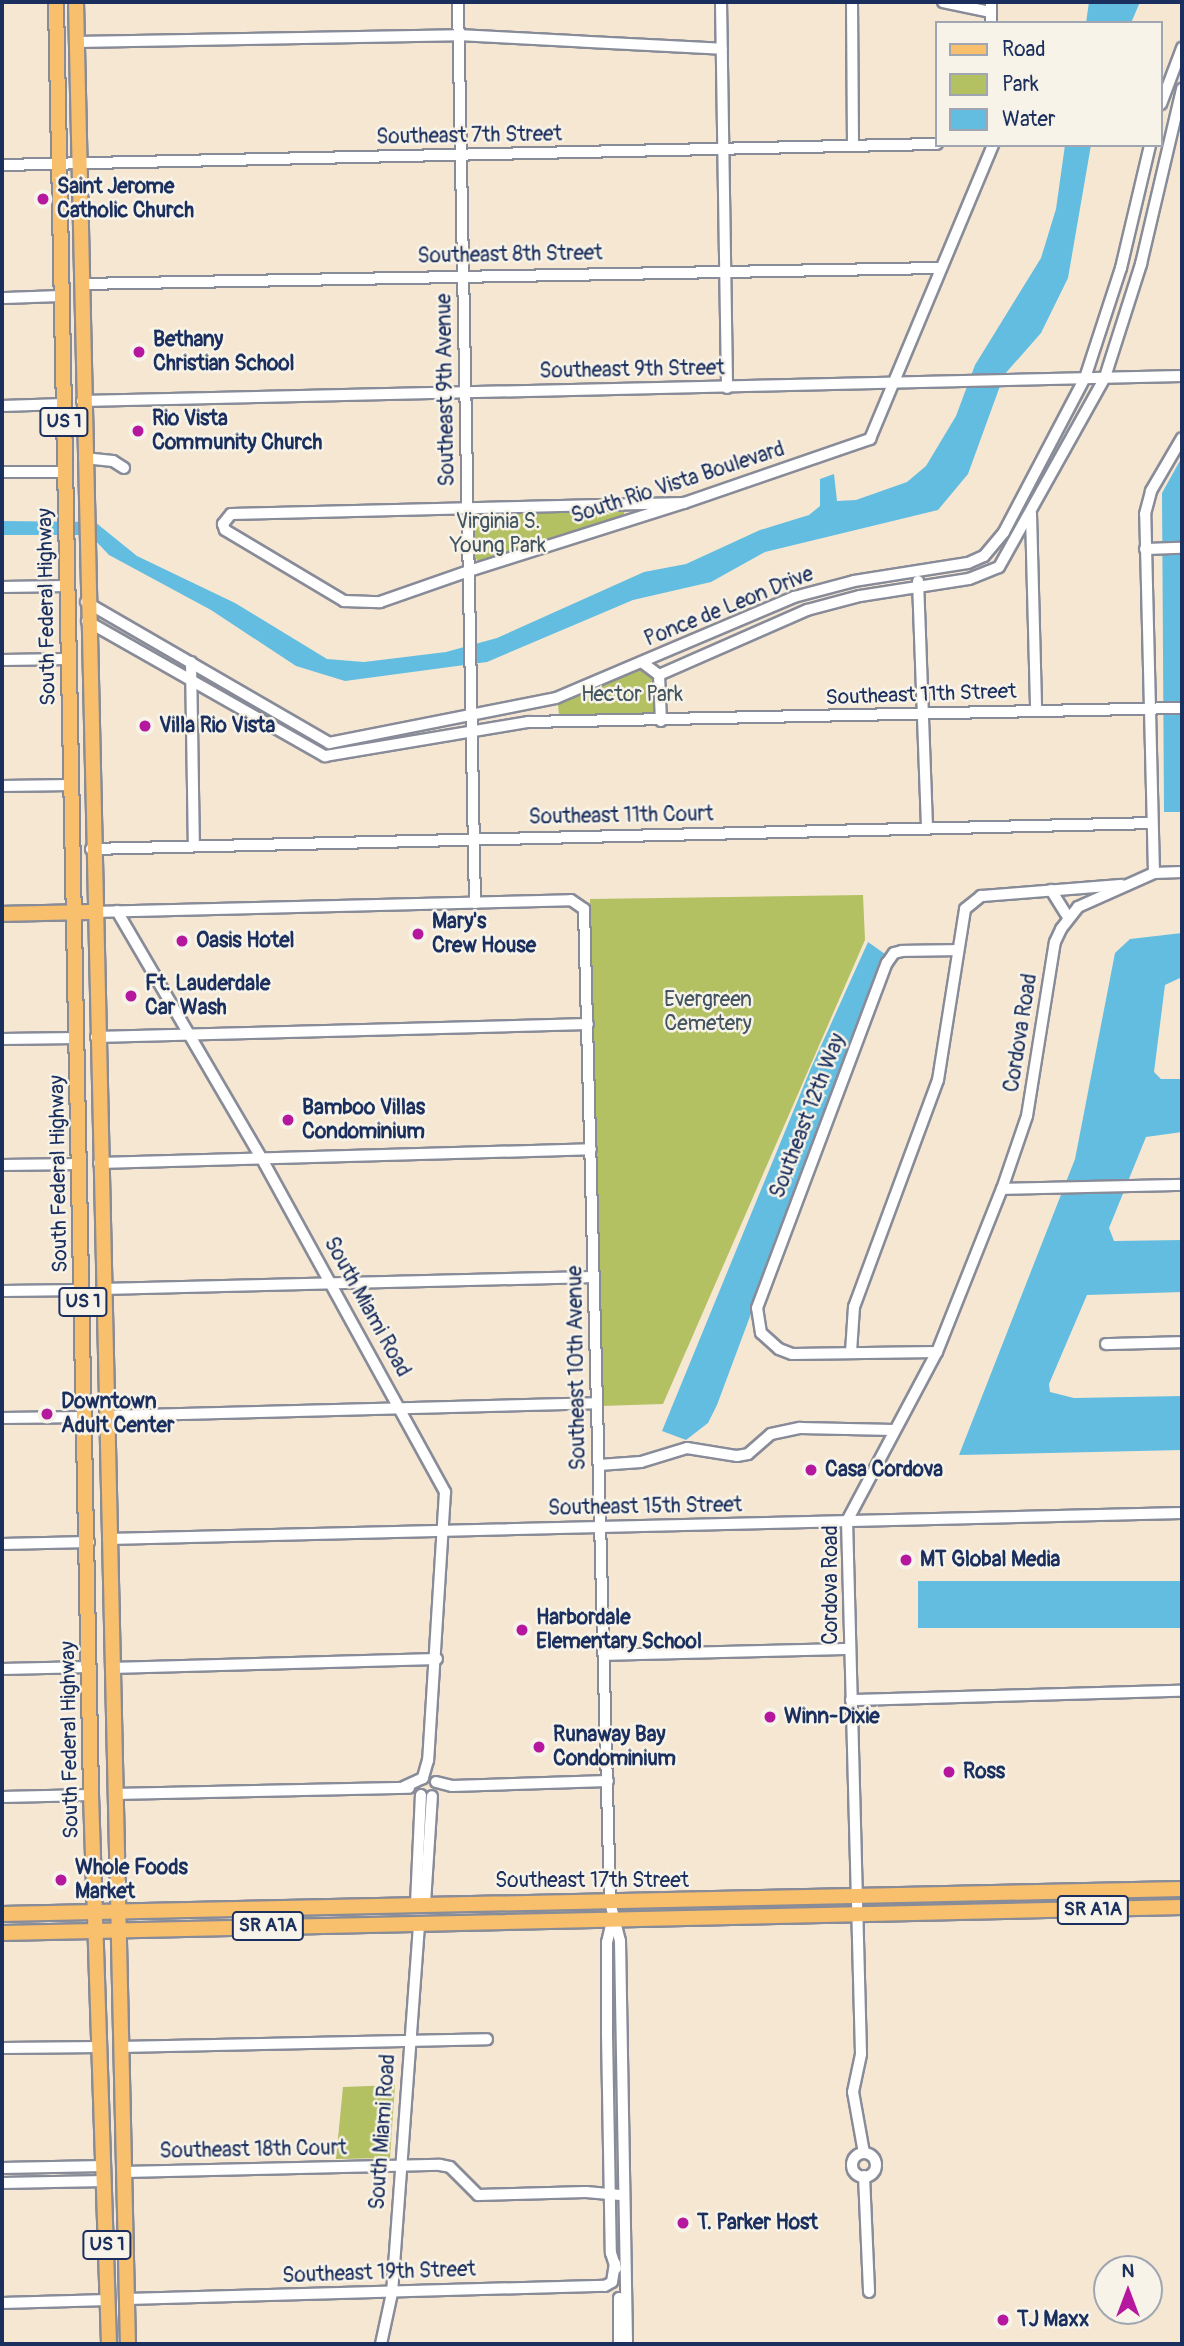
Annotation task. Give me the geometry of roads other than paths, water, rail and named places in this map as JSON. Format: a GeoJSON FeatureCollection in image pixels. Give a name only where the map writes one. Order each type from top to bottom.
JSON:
{"type":"FeatureCollection","features":[{"type":"Feature","properties":{"kind":"main road","name":"South Federal Highway"},"geometry":{"type":"LineString","coordinates":[[56,2],[73,912],[89,1525],[91,1795],[109,2344]]}},
{"type":"Feature","properties":{"kind":"main road","name":"US 1"},"geometry":{"type":"LineString","coordinates":[[76,2],[84,458]]}},
{"type":"Feature","properties":{"kind":"main road"},"geometry":{"type":"LineString","coordinates":[[64,376],[82,401]]}},
{"type":"Feature","properties":{"kind":"main road"},"geometry":{"type":"LineString","coordinates":[[64,404],[83,434]]}},
{"type":"Feature","properties":{"kind":"main road","name":"South Federal Highway"},"geometry":{"type":"LineString","coordinates":[[84,458],[128,2344]]}},
{"type":"Feature","properties":{"kind":"main road"},"geometry":{"type":"LineString","coordinates":[[67,586],[76,610],[87,621]]}},
{"type":"Feature","properties":{"kind":"main road"},"geometry":{"type":"LineString","coordinates":[[69,659],[88,684]]}},
{"type":"Feature","properties":{"kind":"main road"},"geometry":{"type":"LineString","coordinates":[[2,914],[93,912]]}},
{"type":"Feature","properties":{"kind":"main road"},"geometry":{"type":"LineString","coordinates":[[79,1135],[99,1163]]}},
{"type":"Feature","properties":{"kind":"main road"},"geometry":{"type":"LineString","coordinates":[[80,1164],[99,1187]]}},
{"type":"Feature","properties":{"kind":"main road"},"geometry":{"type":"LineString","coordinates":[[89,1525],[108,1539]]}},
{"type":"Feature","properties":{"kind":"main road"},"geometry":{"type":"LineString","coordinates":[[89,1542],[109,1571]]}},
{"type":"Feature","properties":{"kind":"main road","name":"Southeast 17th Street"},"geometry":{"type":"LineString","coordinates":[[2,1914],[420,1903],[856,1898],[1182,1889]]}},
{"type":"Feature","properties":{"kind":"main road"},"geometry":{"type":"LineString","coordinates":[[1020,1912],[1027,1900],[1051,1892]]}},
{"type":"Feature","properties":{"kind":"main road"},"geometry":{"type":"LineString","coordinates":[[995,1913],[1025,1893]]}},
{"type":"Feature","properties":{"kind":"main road"},"geometry":{"type":"LineString","coordinates":[[419,1922],[447,1903]]}},
{"type":"Feature","properties":{"kind":"main road","name":"Southeast 17th Street"},"geometry":{"type":"LineString","coordinates":[[2,1933],[419,1922],[857,1917],[1182,1907]]}},
{"type":"Feature","properties":{"kind":"main road"},"geometry":{"type":"LineString","coordinates":[[104,2146],[124,2172]]}},
{"type":"Feature","properties":{"kind":"main road"},"geometry":{"type":"LineString","coordinates":[[104,2166],[124,2195]]}},
{"type":"Feature","properties":{"kind":"street","name":"Southeast 9th Avenue"},"geometry":{"type":"LineString","coordinates":[[458,2],[475,903]]}},
{"type":"Feature","properties":{"kind":"street"},"geometry":{"type":"LineString","coordinates":[[721,2],[727,387]]}},
{"type":"Feature","properties":{"kind":"street"},"geometry":{"type":"LineString","coordinates":[[852,2],[853,145]]}},
{"type":"Feature","properties":{"kind":"street"},"geometry":{"type":"LineString","coordinates":[[943,2],[991,12]]}},
{"type":"Feature","properties":{"kind":"street"},"geometry":{"type":"LineString","coordinates":[[76,42],[458,35],[722,49]]}},
{"type":"Feature","properties":{"kind":"street"},"geometry":{"type":"LineString","coordinates":[[1163,99],[1182,48]]}},
{"type":"Feature","properties":{"kind":"street","name":"Ponce de Leon Drive"},"geometry":{"type":"LineString","coordinates":[[659,675],[807,610],[860,596],[969,579],[999,567],[1105,377],[1141,264],[1182,89]]}},
{"type":"Feature","properties":{"kind":"street","name":"Southeast 7th Street"},"geometry":{"type":"LineString","coordinates":[[2,165],[936,144]]}},
{"type":"Feature","properties":{"kind":"street","name":"South Rio Vista Boulevard"},"geometry":{"type":"LineString","coordinates":[[468,509],[225,518],[225,530],[344,601],[359,604],[380,603],[870,439],[992,147]]}},
{"type":"Feature","properties":{"kind":"street","name":"Ponce de Leon Drive"},"geometry":{"type":"LineString","coordinates":[[86,602],[329,743],[556,698],[794,597],[968,563],[984,556],[1022,501],[1085,377],[1121,268],[1150,147]]}},
{"type":"Feature","properties":{"kind":"street","name":"Southeast 8th Street"},"geometry":{"type":"LineString","coordinates":[[81,284],[941,268]]}},
{"type":"Feature","properties":{"kind":"street"},"geometry":{"type":"LineString","coordinates":[[2,298],[62,296]]}},
{"type":"Feature","properties":{"kind":"street","name":"Southeast 9th Street"},"geometry":{"type":"LineString","coordinates":[[82,401],[1182,376]]}},
{"type":"Feature","properties":{"kind":"street"},"geometry":{"type":"LineString","coordinates":[[2,406],[64,404]]}},
{"type":"Feature","properties":{"kind":"street"},"geometry":{"type":"LineString","coordinates":[[1154,873],[1151,491],[1182,438]]}},
{"type":"Feature","properties":{"kind":"street"},"geometry":{"type":"LineString","coordinates":[[84,458],[113,461],[124,468]]}},
{"type":"Feature","properties":{"kind":"street"},"geometry":{"type":"LineString","coordinates":[[5,472],[65,472]]}},
{"type":"Feature","properties":{"kind":"street"},"geometry":{"type":"LineString","coordinates":[[1022,501],[1031,512],[1036,711]]}},
{"type":"Feature","properties":{"kind":"street"},"geometry":{"type":"LineString","coordinates":[[468,509],[684,503]]}},
{"type":"Feature","properties":{"kind":"street"},"geometry":{"type":"LineString","coordinates":[[625,504],[626,521]]}},
{"type":"Feature","properties":{"kind":"street"},"geometry":{"type":"LineString","coordinates":[[1150,549],[1182,548]]}},
{"type":"Feature","properties":{"kind":"street"},"geometry":{"type":"LineString","coordinates":[[918,571],[927,828]]}},
{"type":"Feature","properties":{"kind":"street"},"geometry":{"type":"LineString","coordinates":[[2,587],[67,586]]}},
{"type":"Feature","properties":{"kind":"street"},"geometry":{"type":"LineString","coordinates":[[87,621],[325,757],[473,730]]}},
{"type":"Feature","properties":{"kind":"street"},"geometry":{"type":"LineString","coordinates":[[134,649],[144,634]]}},
{"type":"Feature","properties":{"kind":"street"},"geometry":{"type":"LineString","coordinates":[[662,655],[671,670]]}},
{"type":"Feature","properties":{"kind":"street"},"geometry":{"type":"LineString","coordinates":[[2,660],[69,659]]}},
{"type":"Feature","properties":{"kind":"street"},"geometry":{"type":"LineString","coordinates":[[191,662],[194,846]]}},
{"type":"Feature","properties":{"kind":"street"},"geometry":{"type":"LineString","coordinates":[[643,663],[659,675],[661,721]]}},
{"type":"Feature","properties":{"kind":"street"},"geometry":{"type":"LineString","coordinates":[[556,698],[554,711],[559,723]]}},
{"type":"Feature","properties":{"kind":"street","name":"Southeast 11th Street"},"geometry":{"type":"LineString","coordinates":[[473,730],[559,723],[1182,708]]}},
{"type":"Feature","properties":{"kind":"street"},"geometry":{"type":"LineString","coordinates":[[442,722],[444,736]]}},
{"type":"Feature","properties":{"kind":"street"},"geometry":{"type":"LineString","coordinates":[[2,786],[72,785]]}},
{"type":"Feature","properties":{"kind":"street","name":"Southeast 11th Court"},"geometry":{"type":"LineString","coordinates":[[92,849],[1152,823]]}},
{"type":"Feature","properties":{"kind":"street"},"geometry":{"type":"LineString","coordinates":[[1051,890],[1061,899],[1068,917],[1079,907],[1154,873],[1182,872]]}},
{"type":"Feature","properties":{"kind":"street"},"geometry":{"type":"LineString","coordinates":[[937,1352],[851,1353],[854,1307],[929,1113],[965,909],[981,896],[1129,884]]}},
{"type":"Feature","properties":{"kind":"street","name":"Southeast 10th Avenue"},"geometry":{"type":"LineString","coordinates":[[475,903],[580,902],[584,909],[610,1902],[620,1941],[621,2134],[627,2344]]}},
{"type":"Feature","properties":{"kind":"street"},"geometry":{"type":"LineString","coordinates":[[93,912],[475,903]]}},
{"type":"Feature","properties":{"kind":"street","name":"South Miami Road"},"geometry":{"type":"LineString","coordinates":[[117,911],[262,1159],[402,1408],[444,1492],[445,1532],[420,1903]]}},
{"type":"Feature","properties":{"kind":"street","name":"Cordova Road"},"geometry":{"type":"LineString","coordinates":[[864,2153],[853,2092],[861,2054],[847,1521],[937,1352],[1002,1189],[1027,1116],[1055,942],[1068,917]]}},
{"type":"Feature","properties":{"kind":"street","name":"Southeast 12th Way"},"geometry":{"type":"LineString","coordinates":[[851,1353],[792,1354],[779,1349],[761,1333],[760,1294],[887,963],[894,953],[902,951],[958,950]]}},
{"type":"Feature","properties":{"kind":"street"},"geometry":{"type":"LineString","coordinates":[[96,1037],[588,1024]]}},
{"type":"Feature","properties":{"kind":"street"},"geometry":{"type":"LineString","coordinates":[[2,1039],[77,1038]]}},
{"type":"Feature","properties":{"kind":"street"},"geometry":{"type":"LineString","coordinates":[[99,1163],[592,1149]]}},
{"type":"Feature","properties":{"kind":"street"},"geometry":{"type":"LineString","coordinates":[[2,1166],[80,1164]]}},
{"type":"Feature","properties":{"kind":"street"},"geometry":{"type":"LineString","coordinates":[[1002,1189],[1182,1185]]}},
{"type":"Feature","properties":{"kind":"street"},"geometry":{"type":"LineString","coordinates":[[102,1289],[594,1276]]}},
{"type":"Feature","properties":{"kind":"street"},"geometry":{"type":"LineString","coordinates":[[2,1291],[83,1290]]}},
{"type":"Feature","properties":{"kind":"street"},"geometry":{"type":"LineString","coordinates":[[1106,1344],[1182,1342]]}},
{"type":"Feature","properties":{"kind":"street"},"geometry":{"type":"LineString","coordinates":[[105,1416],[596,1403]]}},
{"type":"Feature","properties":{"kind":"street"},"geometry":{"type":"LineString","coordinates":[[2,1418],[86,1417]]}},
{"type":"Feature","properties":{"kind":"street"},"geometry":{"type":"LineString","coordinates":[[598,1465],[641,1462],[687,1448],[737,1456],[748,1454],[771,1434],[800,1429],[894,1430]]}},
{"type":"Feature","properties":{"kind":"street","name":"Southeast 15th Street"},"geometry":{"type":"LineString","coordinates":[[108,1539],[1182,1513]]}},
{"type":"Feature","properties":{"kind":"street"},"geometry":{"type":"LineString","coordinates":[[2,1544],[89,1542]]}},
{"type":"Feature","properties":{"kind":"street"},"geometry":{"type":"LineString","coordinates":[[604,1655],[850,1649]]}},
{"type":"Feature","properties":{"kind":"street"},"geometry":{"type":"LineString","coordinates":[[111,1668],[437,1659]]}},
{"type":"Feature","properties":{"kind":"street"},"geometry":{"type":"LineString","coordinates":[[2,1669],[90,1667]]}},
{"type":"Feature","properties":{"kind":"street"},"geometry":{"type":"LineString","coordinates":[[851,1700],[1182,1691]]}},
{"type":"Feature","properties":{"kind":"street"},"geometry":{"type":"LineString","coordinates":[[114,1794],[608,1781]]}},
{"type":"Feature","properties":{"kind":"street"},"geometry":{"type":"LineString","coordinates":[[2,1797],[91,1795]]}},
{"type":"Feature","properties":{"kind":"street","name":"Southeast 10th Avenue"},"geometry":{"type":"LineString","coordinates":[[613,1919],[607,1942],[609,2134],[610,2194],[620,2344]]}},
{"type":"Feature","properties":{"kind":"street","name":"South Miami Road"},"geometry":{"type":"LineString","coordinates":[[381,2344],[393,2293],[408,2041],[419,1922]]}},
{"type":"Feature","properties":{"kind":"street"},"geometry":{"type":"LineString","coordinates":[[120,2047],[487,2039]]}},
{"type":"Feature","properties":{"kind":"street"},"geometry":{"type":"LineString","coordinates":[[2,2049],[101,2047]]}},
{"type":"Feature","properties":{"kind":"street"},"geometry":{"type":"LineString","coordinates":[[609,2134],[621,2134]]}},
{"type":"Feature","properties":{"kind":"street"},"geometry":{"type":"LineString","coordinates":[[864,2176],[856,2173],[852,2165],[856,2156],[864,2153],[876,2165],[864,2176],[869,2292]]}},
{"type":"Feature","properties":{"kind":"street"},"geometry":{"type":"LineString","coordinates":[[2,2168],[104,2166]]}},
{"type":"Feature","properties":{"kind":"street","name":"Southeast 18th Court"},"geometry":{"type":"LineString","coordinates":[[124,2172],[450,2166],[468,2190],[478,2195],[623,2195]]}},
{"type":"Feature","properties":{"kind":"street"},"geometry":{"type":"LineString","coordinates":[[2,2183],[105,2181]]}},
{"type":"Feature","properties":{"kind":"street","name":"Southeast 19th Street"},"geometry":{"type":"LineString","coordinates":[[127,2299],[605,2286],[612,2282],[615,2263]]}},
{"type":"Feature","properties":{"kind":"street"},"geometry":{"type":"LineString","coordinates":[[2,2302],[108,2300]]}},
{"type":"Feature","properties":{"kind":"water"},"geometry":{"type":"Polygon","coordinates":[[[1089,2],[1140,2],[1132,21],[1086,21],[1089,2]]]}},
{"type":"Feature","properties":{"kind":"water"},"geometry":{"type":"Polygon","coordinates":[[[1065,147],[1091,147],[1068,278],[1041,333],[1004,375],[968,474],[938,510],[765,552],[711,582],[633,600],[487,662],[345,681],[296,666],[211,610],[109,555],[90,535],[2,535],[2,521],[95,522],[137,556],[235,603],[327,659],[364,662],[446,652],[497,638],[644,572],[686,564],[760,530],[809,515],[820,506],[820,479],[834,474],[837,501],[856,500],[907,482],[926,466],[956,416],[975,365],[1041,258],[1056,209],[1065,147]]]}},
{"type":"Feature","properties":{"kind":"water"},"geometry":{"type":"Polygon","coordinates":[[[1182,457],[1182,812],[1164,812],[1162,493],[1182,457]]]}},
{"type":"Feature","properties":{"kind":"water"},"geometry":{"type":"Polygon","coordinates":[[[1182,933],[1182,977],[1165,985],[1154,1072],[1161,1079],[1182,1079],[1182,1132],[1146,1137],[1109,1228],[1114,1241],[1182,1240],[1182,1292],[1087,1295],[1049,1384],[1050,1392],[1074,1398],[1182,1396],[1182,1450],[959,1455],[1075,1159],[1115,953],[1130,939],[1182,933]]]}},
{"type":"Feature","properties":{"kind":"water"},"geometry":{"type":"Polygon","coordinates":[[[868,942],[885,954],[717,1405],[708,1423],[686,1440],[662,1431],[811,1068],[868,942]]]}},
{"type":"Feature","properties":{"kind":"water"},"geometry":{"type":"Polygon","coordinates":[[[918,1581],[1182,1581],[1182,1628],[918,1628],[918,1581]]]}},
{"type":"Feature","properties":{"kind":"place","name":"Saint Jerome Catholic Church"},"geometry":{"type":"Point","coordinates":[43,199]}},
{"type":"Feature","properties":{"kind":"place","name":"Bethany Christian School"},"geometry":{"type":"Point","coordinates":[139,352]}},
{"type":"Feature","properties":{"kind":"place","name":"Rio Vista Community Church"},"geometry":{"type":"Point","coordinates":[138,431]}},
{"type":"Feature","properties":{"kind":"place","name":"Villa Rio Vista"},"geometry":{"type":"Point","coordinates":[145,726]}},
{"type":"Feature","properties":{"kind":"place","name":"Mary's Crew House"},"geometry":{"type":"Point","coordinates":[418,934]}},
{"type":"Feature","properties":{"kind":"place","name":"Oasis Hotel"},"geometry":{"type":"Point","coordinates":[182,941]}},
{"type":"Feature","properties":{"kind":"place","name":"Ft. Lauderdale Car Wash"},"geometry":{"type":"Point","coordinates":[131,996]}},
{"type":"Feature","properties":{"kind":"place","name":"Bamboo Villas Condominium"},"geometry":{"type":"Point","coordinates":[288,1120]}},
{"type":"Feature","properties":{"kind":"place","name":"Downtown Adult Center"},"geometry":{"type":"Point","coordinates":[47,1414]}},
{"type":"Feature","properties":{"kind":"place","name":"Casa Cordova"},"geometry":{"type":"Point","coordinates":[811,1470]}},
{"type":"Feature","properties":{"kind":"place","name":"MT Global Media"},"geometry":{"type":"Point","coordinates":[906,1560]}},
{"type":"Feature","properties":{"kind":"place","name":"Harbordale Elementary School"},"geometry":{"type":"Point","coordinates":[522,1630]}},
{"type":"Feature","properties":{"kind":"place","name":"Winn-Dixie"},"geometry":{"type":"Point","coordinates":[770,1717]}},
{"type":"Feature","properties":{"kind":"place","name":"Runaway Bay Condominium"},"geometry":{"type":"Point","coordinates":[539,1747]}},
{"type":"Feature","properties":{"kind":"place","name":"Ross"},"geometry":{"type":"Point","coordinates":[949,1772]}},
{"type":"Feature","properties":{"kind":"place","name":"Whole Foods Market"},"geometry":{"type":"Point","coordinates":[61,1880]}},
{"type":"Feature","properties":{"kind":"place","name":"T. Parker Host"},"geometry":{"type":"Point","coordinates":[683,2223]}},
{"type":"Feature","properties":{"kind":"place","name":"TJ Maxx"},"geometry":{"type":"Point","coordinates":[1003,2320]}},
{"type":"Feature","properties":{"kind":"park label","name":"Virginia S. Young Park"},"geometry":{"type":"Point","coordinates":[498,534]}},
{"type":"Feature","properties":{"kind":"park label","name":"Hector Park"},"geometry":{"type":"Point","coordinates":[632,695]}},
{"type":"Feature","properties":{"kind":"park label","name":"Evergreen Cemetery"},"geometry":{"type":"Point","coordinates":[708,1012]}}]}
